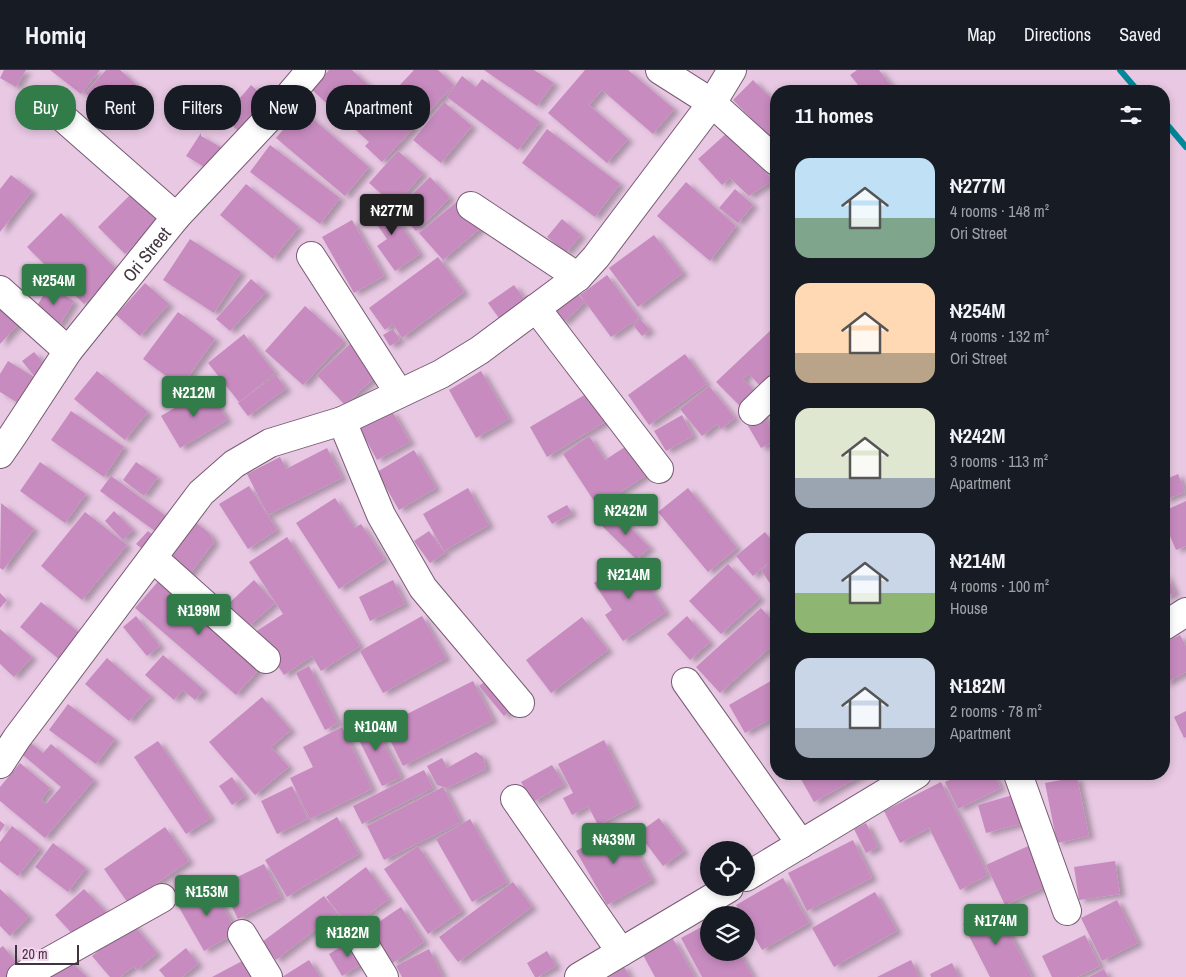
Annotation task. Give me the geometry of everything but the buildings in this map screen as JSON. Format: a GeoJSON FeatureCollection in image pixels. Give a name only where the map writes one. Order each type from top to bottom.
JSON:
{"type":"FeatureCollection","features":[{"type":"Feature","properties":{"kind":"street","name":"Ori Street"},"geometry":{"type":"LineString","coordinates":[[0,454],[68,351],[176,217],[282,104],[311,70]]}},
{"type":"Feature","properties":{"kind":"street"},"geometry":{"type":"LineString","coordinates":[[660,70],[712,103],[770,156]]}},
{"type":"Feature","properties":{"kind":"street"},"geometry":{"type":"LineString","coordinates":[[0,764],[17,738],[201,493],[234,464],[270,444],[342,421],[441,374],[480,350],[578,277],[602,249],[712,103],[732,70]]}},
{"type":"Feature","properties":{"kind":"street"},"geometry":{"type":"LineString","coordinates":[[76,129],[176,217]]}},
{"type":"Feature","properties":{"kind":"street"},"geometry":{"type":"LineString","coordinates":[[471,206],[578,277]]}},
{"type":"Feature","properties":{"kind":"street"},"geometry":{"type":"LineString","coordinates":[[311,256],[399,393]]}},
{"type":"Feature","properties":{"kind":"street"},"geometry":{"type":"LineString","coordinates":[[0,290],[68,351]]}},
{"type":"Feature","properties":{"kind":"street"},"geometry":{"type":"LineString","coordinates":[[536,308],[659,469]]}},
{"type":"Feature","properties":{"kind":"street"},"geometry":{"type":"LineString","coordinates":[[753,412],[770,395]]}},
{"type":"Feature","properties":{"kind":"street"},"geometry":{"type":"LineString","coordinates":[[342,421],[381,515],[423,588],[520,703]]}},
{"type":"Feature","properties":{"kind":"street"},"geometry":{"type":"LineString","coordinates":[[153,558],[266,659]]}},
{"type":"Feature","properties":{"kind":"street"},"geometry":{"type":"LineString","coordinates":[[1170,622],[1186,612]]}},
{"type":"Feature","properties":{"kind":"street"},"geometry":{"type":"LineString","coordinates":[[686,682],[800,844]]}},
{"type":"Feature","properties":{"kind":"street"},"geometry":{"type":"LineString","coordinates":[[755,872],[907,780]]}},
{"type":"Feature","properties":{"kind":"street"},"geometry":{"type":"LineString","coordinates":[[1020,780],[1067,911]]}},
{"type":"Feature","properties":{"kind":"street"},"geometry":{"type":"LineString","coordinates":[[515,799],[622,952]]}},
{"type":"Feature","properties":{"kind":"street"},"geometry":{"type":"LineString","coordinates":[[579,977],[716,896]]}},
{"type":"Feature","properties":{"kind":"street"},"geometry":{"type":"LineString","coordinates":[[21,977],[162,898]]}},
{"type":"Feature","properties":{"kind":"street"},"geometry":{"type":"LineString","coordinates":[[356,931],[384,977]]}},
{"type":"Feature","properties":{"kind":"street"},"geometry":{"type":"LineString","coordinates":[[242,934],[268,977]]}},
{"type":"Feature","properties":{"kind":"waterway"},"geometry":{"type":"LineString","coordinates":[[1120,70],[1133,85]]}},
{"type":"Feature","properties":{"kind":"waterway"},"geometry":{"type":"LineString","coordinates":[[1170,128],[1186,147]]}}]}
